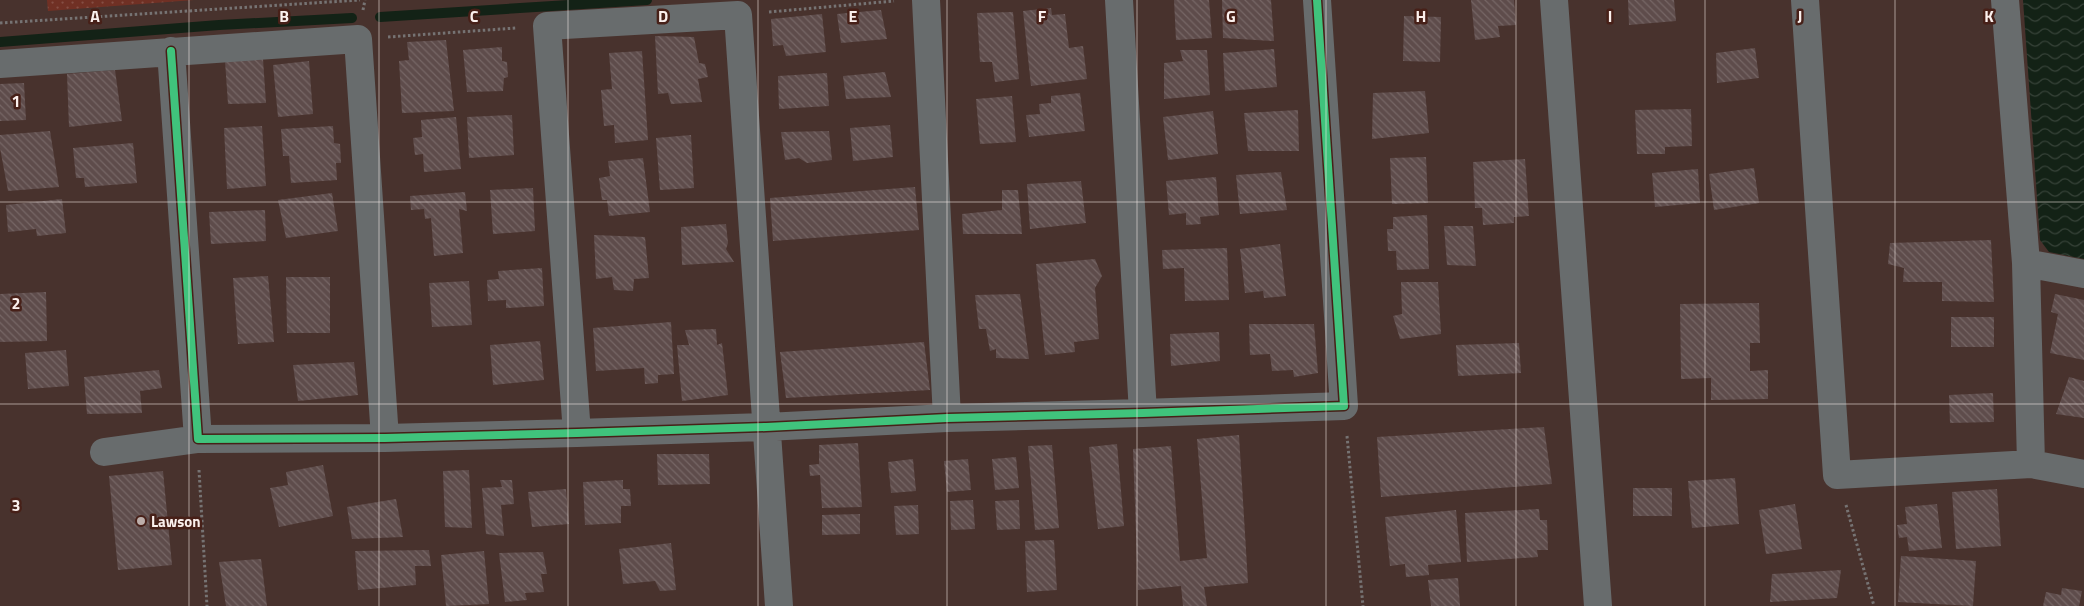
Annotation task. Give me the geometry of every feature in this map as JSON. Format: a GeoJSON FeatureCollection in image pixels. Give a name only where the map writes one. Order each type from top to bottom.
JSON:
{"type":"FeatureCollection","features":[{"type":"Feature","properties":{"kind":"street"},"geometry":{"type":"LineString","coordinates":[[913,0],[948,418]]}},
{"type":"Feature","properties":{"kind":"street"},"geometry":{"type":"LineString","coordinates":[[1119,0],[1143,413]]}},
{"type":"Feature","properties":{"kind":"street"},"geometry":{"type":"LineString","coordinates":[[104,452],[198,439],[385,438],[577,433],[766,427],[948,418],[1344,406],[1317,0]]}},
{"type":"Feature","properties":{"kind":"street"},"geometry":{"type":"LineString","coordinates":[[1554,0],[1598,606]]}},
{"type":"Feature","properties":{"kind":"street"},"geometry":{"type":"LineString","coordinates":[[1805,0],[1837,475],[2031,464],[2084,474]]}},
{"type":"Feature","properties":{"kind":"street"},"geometry":{"type":"LineString","coordinates":[[2005,0],[2026,263],[2031,464]]}},
{"type":"Feature","properties":{"kind":"street"},"geometry":{"type":"LineString","coordinates":[[577,433],[547,26],[738,15],[778,606]]}},
{"type":"Feature","properties":{"kind":"street"},"geometry":{"type":"LineString","coordinates":[[0,64],[358,38],[385,438]]}},
{"type":"Feature","properties":{"kind":"street"},"geometry":{"type":"LineString","coordinates":[[171,51],[198,439]]}},
{"type":"Feature","properties":{"kind":"street"},"geometry":{"type":"LineString","coordinates":[[2026,263],[2084,274]]}},
{"type":"Feature","properties":{"kind":"path"},"geometry":{"type":"LineString","coordinates":[[0,23],[360,0]]}},
{"type":"Feature","properties":{"kind":"path"},"geometry":{"type":"LineString","coordinates":[[738,15],[913,0]]}},
{"type":"Feature","properties":{"kind":"path"},"geometry":{"type":"LineString","coordinates":[[358,38],[547,26]]}},
{"type":"Feature","properties":{"kind":"path"},"geometry":{"type":"LineString","coordinates":[[1344,406],[1363,606]]}},
{"type":"Feature","properties":{"kind":"path"},"geometry":{"type":"LineString","coordinates":[[198,439],[207,606]]}},
{"type":"Feature","properties":{"kind":"path"},"geometry":{"type":"LineString","coordinates":[[1837,475],[1874,606]]}},
{"type":"Feature","properties":{"kind":"shaded area"},"geometry":{"type":"Polygon","coordinates":[[[47,0],[194,0],[48,11],[47,0]]]}},
{"type":"Feature","properties":{"kind":"water"},"geometry":{"type":"Polygon","coordinates":[[[2023,0],[2084,0],[2084,259],[2049,252],[2040,240],[2023,0]]]}},
{"type":"Feature","properties":{"kind":"building"},"geometry":{"type":"Polygon","coordinates":[[[1174,0],[1209,0],[1212,38],[1176,40],[1174,0]]]}},
{"type":"Feature","properties":{"kind":"building"},"geometry":{"type":"Polygon","coordinates":[[[1222,0],[1271,0],[1274,41],[1223,38],[1222,0]]]}},
{"type":"Feature","properties":{"kind":"building"},"geometry":{"type":"Polygon","coordinates":[[[1471,0],[1514,0],[1516,25],[1498,26],[1500,37],[1475,40],[1471,0]]]}},
{"type":"Feature","properties":{"kind":"building"},"geometry":{"type":"Polygon","coordinates":[[[1628,0],[1674,0],[1676,21],[1629,25],[1628,0]]]}},
{"type":"Feature","properties":{"kind":"building"},"geometry":{"type":"Polygon","coordinates":[[[1051,8],[1052,15],[1065,14],[1069,48],[1083,46],[1087,79],[1031,86],[1023,11],[1051,8]]]}},
{"type":"Feature","properties":{"kind":"building"},"geometry":{"type":"Polygon","coordinates":[[[881,10],[887,39],[841,43],[837,14],[881,10]]]}},
{"type":"Feature","properties":{"kind":"building"},"geometry":{"type":"Polygon","coordinates":[[[1013,12],[1019,79],[995,82],[992,62],[980,62],[977,13],[1013,12]]]}},
{"type":"Feature","properties":{"kind":"building"},"geometry":{"type":"Polygon","coordinates":[[[822,14],[826,52],[786,56],[783,45],[773,46],[771,19],[822,14]]]}},
{"type":"Feature","properties":{"kind":"building"},"geometry":{"type":"Polygon","coordinates":[[[1404,16],[1441,17],[1440,62],[1403,61],[1404,16]]]}},
{"type":"Feature","properties":{"kind":"building"},"geometry":{"type":"Polygon","coordinates":[[[655,36],[694,37],[699,63],[705,64],[708,77],[698,79],[702,102],[671,104],[668,93],[658,94],[655,36]]]}},
{"type":"Feature","properties":{"kind":"building"},"geometry":{"type":"Polygon","coordinates":[[[446,40],[454,111],[402,113],[399,61],[409,60],[407,42],[446,40]]]}},
{"type":"Feature","properties":{"kind":"building"},"geometry":{"type":"Polygon","coordinates":[[[502,47],[502,61],[507,62],[508,77],[504,78],[503,91],[467,92],[463,50],[502,47]]]}},
{"type":"Feature","properties":{"kind":"building"},"geometry":{"type":"Polygon","coordinates":[[[1755,48],[1759,78],[1717,83],[1716,53],[1755,48]]]}},
{"type":"Feature","properties":{"kind":"building"},"geometry":{"type":"Polygon","coordinates":[[[1274,49],[1277,87],[1225,91],[1223,53],[1274,49]]]}},
{"type":"Feature","properties":{"kind":"building"},"geometry":{"type":"Polygon","coordinates":[[[1180,50],[1207,50],[1210,95],[1164,99],[1164,63],[1183,61],[1180,50]]]}},
{"type":"Feature","properties":{"kind":"building"},"geometry":{"type":"Polygon","coordinates":[[[642,51],[648,140],[615,143],[614,125],[604,126],[601,90],[612,89],[609,53],[642,51]]]}},
{"type":"Feature","properties":{"kind":"building"},"geometry":{"type":"Polygon","coordinates":[[[263,59],[266,103],[228,104],[225,61],[263,59]]]}},
{"type":"Feature","properties":{"kind":"building"},"geometry":{"type":"Polygon","coordinates":[[[309,61],[313,114],[278,117],[273,65],[309,61]]]}},
{"type":"Feature","properties":{"kind":"building"},"geometry":{"type":"Polygon","coordinates":[[[115,70],[122,121],[69,127],[67,74],[115,70]]]}},
{"type":"Feature","properties":{"kind":"building"},"geometry":{"type":"Polygon","coordinates":[[[885,72],[891,97],[846,99],[843,76],[885,72]]]}},
{"type":"Feature","properties":{"kind":"building"},"geometry":{"type":"Polygon","coordinates":[[[827,73],[829,106],[779,109],[778,76],[827,73]]]}},
{"type":"Feature","properties":{"kind":"building"},"geometry":{"type":"Polygon","coordinates":[[[24,83],[26,120],[0,121],[0,84],[24,83]]]}},
{"type":"Feature","properties":{"kind":"building"},"geometry":{"type":"Polygon","coordinates":[[[1425,91],[1429,133],[1372,139],[1373,93],[1425,91]]]}},
{"type":"Feature","properties":{"kind":"building"},"geometry":{"type":"Polygon","coordinates":[[[1080,93],[1085,131],[1029,137],[1026,115],[1040,114],[1039,104],[1051,103],[1051,96],[1080,93]]]}},
{"type":"Feature","properties":{"kind":"building"},"geometry":{"type":"Polygon","coordinates":[[[1012,96],[1016,142],[980,144],[976,99],[1012,96]]]}},
{"type":"Feature","properties":{"kind":"building"},"geometry":{"type":"Polygon","coordinates":[[[1691,109],[1692,146],[1665,147],[1665,154],[1637,154],[1635,110],[1691,109]]]}},
{"type":"Feature","properties":{"kind":"building"},"geometry":{"type":"Polygon","coordinates":[[[1298,110],[1299,151],[1248,151],[1244,113],[1298,110]]]}},
{"type":"Feature","properties":{"kind":"building"},"geometry":{"type":"Polygon","coordinates":[[[1213,111],[1218,154],[1168,160],[1163,117],[1213,111]]]}},
{"type":"Feature","properties":{"kind":"building"},"geometry":{"type":"Polygon","coordinates":[[[512,115],[514,155],[469,158],[467,117],[512,115]]]}},
{"type":"Feature","properties":{"kind":"building"},"geometry":{"type":"Polygon","coordinates":[[[456,117],[461,169],[424,172],[423,154],[415,155],[413,138],[422,137],[421,120],[456,117]]]}},
{"type":"Feature","properties":{"kind":"building"},"geometry":{"type":"Polygon","coordinates":[[[890,125],[893,157],[853,161],[850,128],[890,125]]]}},
{"type":"Feature","properties":{"kind":"building"},"geometry":{"type":"Polygon","coordinates":[[[262,126],[266,186],[227,189],[224,128],[262,126]]]}},
{"type":"Feature","properties":{"kind":"building"},"geometry":{"type":"Polygon","coordinates":[[[333,126],[334,143],[340,144],[341,163],[336,163],[337,180],[291,183],[289,156],[283,156],[281,129],[333,126]]]}},
{"type":"Feature","properties":{"kind":"building"},"geometry":{"type":"Polygon","coordinates":[[[50,131],[59,187],[8,191],[0,148],[0,135],[50,131]]]}},
{"type":"Feature","properties":{"kind":"building"},"geometry":{"type":"Polygon","coordinates":[[[829,131],[832,160],[807,163],[799,158],[785,160],[781,132],[829,131]]]}},
{"type":"Feature","properties":{"kind":"building"},"geometry":{"type":"Polygon","coordinates":[[[691,135],[694,188],[660,190],[656,138],[691,135]]]}},
{"type":"Feature","properties":{"kind":"building"},"geometry":{"type":"Polygon","coordinates":[[[133,143],[137,183],[85,187],[84,178],[76,178],[73,148],[133,143]]]}},
{"type":"Feature","properties":{"kind":"building"},"geometry":{"type":"Polygon","coordinates":[[[1426,157],[1428,203],[1392,204],[1390,158],[1426,157]]]}},
{"type":"Feature","properties":{"kind":"building"},"geometry":{"type":"Polygon","coordinates":[[[643,158],[650,212],[609,216],[607,200],[602,200],[599,178],[610,176],[608,161],[643,158]]]}},
{"type":"Feature","properties":{"kind":"building"},"geometry":{"type":"Polygon","coordinates":[[[1525,159],[1529,216],[1514,217],[1514,223],[1483,225],[1482,208],[1475,208],[1473,162],[1525,159]]]}},
{"type":"Feature","properties":{"kind":"building"},"geometry":{"type":"Polygon","coordinates":[[[1754,168],[1759,203],[1714,210],[1709,174],[1754,168]]]}},
{"type":"Feature","properties":{"kind":"building"},"geometry":{"type":"Polygon","coordinates":[[[1698,169],[1700,203],[1655,207],[1652,173],[1698,169]]]}},
{"type":"Feature","properties":{"kind":"building"},"geometry":{"type":"Polygon","coordinates":[[[1281,172],[1287,210],[1240,214],[1236,175],[1281,172]]]}},
{"type":"Feature","properties":{"kind":"building"},"geometry":{"type":"Polygon","coordinates":[[[1216,177],[1219,215],[1200,217],[1201,224],[1186,225],[1186,213],[1169,215],[1166,181],[1216,177]]]}},
{"type":"Feature","properties":{"kind":"building"},"geometry":{"type":"Polygon","coordinates":[[[1081,181],[1086,223],[1030,229],[1027,184],[1081,181]]]}},
{"type":"Feature","properties":{"kind":"building"},"geometry":{"type":"Polygon","coordinates":[[[915,187],[919,230],[773,241],[770,198],[915,187]]]}},
{"type":"Feature","properties":{"kind":"building"},"geometry":{"type":"Polygon","coordinates":[[[533,188],[535,231],[493,234],[490,190],[533,188]]]}},
{"type":"Feature","properties":{"kind":"building"},"geometry":{"type":"Polygon","coordinates":[[[1002,190],[1018,190],[1022,234],[963,234],[962,214],[1002,210],[1002,190]]]}},
{"type":"Feature","properties":{"kind":"building"},"geometry":{"type":"Polygon","coordinates":[[[465,192],[467,211],[459,209],[463,253],[434,256],[431,218],[425,219],[424,209],[411,210],[410,196],[465,192]]]}},
{"type":"Feature","properties":{"kind":"building"},"geometry":{"type":"Polygon","coordinates":[[[332,193],[338,231],[286,238],[278,200],[332,193]]]}},
{"type":"Feature","properties":{"kind":"building"},"geometry":{"type":"Polygon","coordinates":[[[62,199],[66,233],[37,236],[36,229],[8,232],[6,205],[62,199]]]}},
{"type":"Feature","properties":{"kind":"building"},"geometry":{"type":"Polygon","coordinates":[[[265,210],[266,241],[211,244],[209,212],[265,210]]]}},
{"type":"Feature","properties":{"kind":"building"},"geometry":{"type":"Polygon","coordinates":[[[1427,215],[1429,269],[1397,270],[1396,251],[1388,251],[1387,229],[1393,229],[1393,217],[1427,215]]]}},
{"type":"Feature","properties":{"kind":"building"},"geometry":{"type":"Polygon","coordinates":[[[726,224],[728,243],[726,249],[734,262],[682,265],[681,227],[726,224]]]}},
{"type":"Feature","properties":{"kind":"building"},"geometry":{"type":"Polygon","coordinates":[[[1444,226],[1473,226],[1476,266],[1447,265],[1444,226]]]}},
{"type":"Feature","properties":{"kind":"building"},"geometry":{"type":"Polygon","coordinates":[[[594,235],[645,237],[649,278],[634,279],[633,291],[614,290],[612,277],[596,279],[594,235]]]}},
{"type":"Feature","properties":{"kind":"building"},"geometry":{"type":"Polygon","coordinates":[[[1991,240],[1994,302],[1942,301],[1942,282],[1903,282],[1904,268],[1888,264],[1890,243],[1991,240]]]}},
{"type":"Feature","properties":{"kind":"building"},"geometry":{"type":"Polygon","coordinates":[[[1280,244],[1286,296],[1264,298],[1263,291],[1245,293],[1240,249],[1280,244]]]}},
{"type":"Feature","properties":{"kind":"building"},"geometry":{"type":"Polygon","coordinates":[[[1227,248],[1229,300],[1185,301],[1184,268],[1163,269],[1162,250],[1227,248]]]}},
{"type":"Feature","properties":{"kind":"building"},"geometry":{"type":"Polygon","coordinates":[[[1095,259],[1102,276],[1095,288],[1099,339],[1074,342],[1075,352],[1045,355],[1036,264],[1095,259]]]}},
{"type":"Feature","properties":{"kind":"building"},"geometry":{"type":"Polygon","coordinates":[[[542,268],[544,306],[506,308],[506,300],[488,301],[487,280],[499,279],[498,271],[542,268]]]}},
{"type":"Feature","properties":{"kind":"building"},"geometry":{"type":"Polygon","coordinates":[[[268,276],[274,342],[238,344],[233,278],[268,276]]]}},
{"type":"Feature","properties":{"kind":"building"},"geometry":{"type":"Polygon","coordinates":[[[286,277],[330,277],[330,333],[287,333],[286,277]]]}},
{"type":"Feature","properties":{"kind":"building"},"geometry":{"type":"Polygon","coordinates":[[[469,281],[472,325],[432,327],[429,283],[469,281]]]}},
{"type":"Feature","properties":{"kind":"building"},"geometry":{"type":"Polygon","coordinates":[[[1401,282],[1438,282],[1441,334],[1400,339],[1393,316],[1402,314],[1401,282]]]}},
{"type":"Feature","properties":{"kind":"building"},"geometry":{"type":"Polygon","coordinates":[[[46,292],[47,341],[0,342],[0,294],[46,292]]]}},
{"type":"Feature","properties":{"kind":"building"},"geometry":{"type":"Polygon","coordinates":[[[1020,294],[1029,359],[996,358],[996,349],[990,351],[986,329],[979,329],[975,295],[1020,294]]]}},
{"type":"Feature","properties":{"kind":"building"},"geometry":{"type":"Polygon","coordinates":[[[2055,294],[2084,300],[2084,360],[2050,353],[2058,314],[2051,312],[2055,294]]]}},
{"type":"Feature","properties":{"kind":"building"},"geometry":{"type":"Polygon","coordinates":[[[1759,303],[1760,343],[1750,343],[1750,371],[1768,370],[1768,399],[1711,400],[1711,378],[1681,379],[1680,304],[1759,303]]]}},
{"type":"Feature","properties":{"kind":"building"},"geometry":{"type":"Polygon","coordinates":[[[1951,317],[1994,317],[1994,347],[1951,347],[1951,317]]]}},
{"type":"Feature","properties":{"kind":"building"},"geometry":{"type":"Polygon","coordinates":[[[671,322],[674,374],[658,375],[658,383],[645,384],[644,368],[596,371],[593,328],[671,322]]]}},
{"type":"Feature","properties":{"kind":"building"},"geometry":{"type":"Polygon","coordinates":[[[1249,324],[1314,324],[1318,373],[1294,377],[1293,370],[1272,371],[1270,354],[1250,355],[1249,324]]]}},
{"type":"Feature","properties":{"kind":"building"},"geometry":{"type":"Polygon","coordinates":[[[716,329],[717,345],[722,343],[728,395],[682,401],[677,345],[689,345],[685,330],[716,329]]]}},
{"type":"Feature","properties":{"kind":"building"},"geometry":{"type":"Polygon","coordinates":[[[1219,332],[1220,361],[1171,366],[1170,334],[1219,332]]]}},
{"type":"Feature","properties":{"kind":"building"},"geometry":{"type":"Polygon","coordinates":[[[540,341],[544,380],[493,385],[490,345],[540,341]]]}},
{"type":"Feature","properties":{"kind":"building"},"geometry":{"type":"Polygon","coordinates":[[[924,342],[930,390],[786,398],[780,352],[924,342]]]}},
{"type":"Feature","properties":{"kind":"building"},"geometry":{"type":"Polygon","coordinates":[[[1519,343],[1521,373],[1458,376],[1456,345],[1519,343]]]}},
{"type":"Feature","properties":{"kind":"building"},"geometry":{"type":"Polygon","coordinates":[[[66,350],[69,386],[28,389],[25,353],[66,350]]]}},
{"type":"Feature","properties":{"kind":"building"},"geometry":{"type":"Polygon","coordinates":[[[354,362],[358,395],[298,401],[293,365],[354,362]]]}},
{"type":"Feature","properties":{"kind":"building"},"geometry":{"type":"Polygon","coordinates":[[[159,370],[162,388],[140,391],[142,413],[87,414],[84,377],[159,370]]]}},
{"type":"Feature","properties":{"kind":"building"},"geometry":{"type":"Polygon","coordinates":[[[2069,377],[2084,381],[2084,418],[2056,414],[2069,377]]]}},
{"type":"Feature","properties":{"kind":"building"},"geometry":{"type":"Polygon","coordinates":[[[1993,393],[1994,422],[1950,423],[1949,395],[1993,393]]]}},
{"type":"Feature","properties":{"kind":"building"},"geometry":{"type":"Polygon","coordinates":[[[1544,427],[1552,484],[1381,497],[1377,437],[1544,427]]]}},
{"type":"Feature","properties":{"kind":"building"},"geometry":{"type":"Polygon","coordinates":[[[1239,435],[1248,583],[1204,587],[1207,606],[1183,606],[1181,586],[1138,590],[1133,449],[1171,446],[1180,561],[1207,558],[1197,439],[1239,435]]]}},
{"type":"Feature","properties":{"kind":"building"},"geometry":{"type":"Polygon","coordinates":[[[858,443],[862,507],[822,508],[820,475],[810,476],[809,465],[819,464],[819,445],[858,443]]]}},
{"type":"Feature","properties":{"kind":"building"},"geometry":{"type":"Polygon","coordinates":[[[1117,444],[1124,526],[1098,529],[1089,447],[1117,444]]]}},
{"type":"Feature","properties":{"kind":"building"},"geometry":{"type":"Polygon","coordinates":[[[1052,445],[1059,528],[1035,530],[1028,446],[1052,445]]]}},
{"type":"Feature","properties":{"kind":"building"},"geometry":{"type":"Polygon","coordinates":[[[657,454],[709,454],[710,484],[658,485],[657,454]]]}},
{"type":"Feature","properties":{"kind":"building"},"geometry":{"type":"Polygon","coordinates":[[[1016,457],[1019,488],[995,490],[992,459],[1016,457]]]}},
{"type":"Feature","properties":{"kind":"building"},"geometry":{"type":"Polygon","coordinates":[[[913,459],[916,491],[891,493],[888,462],[913,459]]]}},
{"type":"Feature","properties":{"kind":"building"},"geometry":{"type":"Polygon","coordinates":[[[968,459],[971,490],[947,492],[944,461],[968,459]]]}},
{"type":"Feature","properties":{"kind":"building"},"geometry":{"type":"Polygon","coordinates":[[[323,465],[333,516],[279,527],[270,488],[288,485],[286,472],[323,465]]]}},
{"type":"Feature","properties":{"kind":"building"},"geometry":{"type":"Polygon","coordinates":[[[469,470],[472,528],[445,527],[443,471],[469,470]]]}},
{"type":"Feature","properties":{"kind":"building","name":"Lawson"},"geometry":{"type":"Polygon","coordinates":[[[163,471],[172,565],[118,570],[109,476],[163,471]]]}},
{"type":"Feature","properties":{"kind":"building"},"geometry":{"type":"Polygon","coordinates":[[[1735,478],[1739,524],[1692,528],[1688,481],[1735,478]]]}},
{"type":"Feature","properties":{"kind":"building"},"geometry":{"type":"Polygon","coordinates":[[[500,480],[512,480],[514,504],[501,505],[504,536],[486,534],[482,488],[502,487],[500,480]]]}},
{"type":"Feature","properties":{"kind":"building"},"geometry":{"type":"Polygon","coordinates":[[[623,480],[623,489],[630,489],[631,506],[621,506],[621,523],[585,525],[583,482],[623,480]]]}},
{"type":"Feature","properties":{"kind":"building"},"geometry":{"type":"Polygon","coordinates":[[[1633,488],[1672,488],[1672,516],[1633,516],[1633,488]]]}},
{"type":"Feature","properties":{"kind":"building"},"geometry":{"type":"Polygon","coordinates":[[[566,489],[569,524],[532,527],[528,492],[566,489]]]}},
{"type":"Feature","properties":{"kind":"building"},"geometry":{"type":"Polygon","coordinates":[[[1997,489],[2001,546],[1956,549],[1952,492],[1997,489]]]}},
{"type":"Feature","properties":{"kind":"building"},"geometry":{"type":"Polygon","coordinates":[[[396,499],[403,537],[352,539],[347,507],[396,499]]]}},
{"type":"Feature","properties":{"kind":"building"},"geometry":{"type":"Polygon","coordinates":[[[973,500],[975,529],[951,530],[950,501],[973,500]]]}},
{"type":"Feature","properties":{"kind":"building"},"geometry":{"type":"Polygon","coordinates":[[[1019,500],[1020,529],[997,530],[995,501],[1019,500]]]}},
{"type":"Feature","properties":{"kind":"building"},"geometry":{"type":"Polygon","coordinates":[[[1795,504],[1802,549],[1766,554],[1759,510],[1795,504]]]}},
{"type":"Feature","properties":{"kind":"building"},"geometry":{"type":"Polygon","coordinates":[[[1937,504],[1942,548],[1909,551],[1907,537],[1899,538],[1897,525],[1907,524],[1905,507],[1937,504]]]}},
{"type":"Feature","properties":{"kind":"building"},"geometry":{"type":"Polygon","coordinates":[[[918,505],[919,534],[896,535],[894,506],[918,505]]]}},
{"type":"Feature","properties":{"kind":"building"},"geometry":{"type":"Polygon","coordinates":[[[1539,509],[1540,520],[1547,520],[1548,550],[1537,550],[1538,557],[1467,562],[1465,513],[1539,509]]]}},
{"type":"Feature","properties":{"kind":"building"},"geometry":{"type":"Polygon","coordinates":[[[1456,510],[1461,562],[1428,565],[1429,575],[1406,577],[1405,564],[1390,566],[1385,517],[1456,510]]]}},
{"type":"Feature","properties":{"kind":"building"},"geometry":{"type":"Polygon","coordinates":[[[860,514],[860,534],[822,535],[822,515],[860,514]]]}},
{"type":"Feature","properties":{"kind":"building"},"geometry":{"type":"Polygon","coordinates":[[[1054,540],[1057,590],[1027,592],[1025,541],[1054,540]]]}},
{"type":"Feature","properties":{"kind":"building"},"geometry":{"type":"Polygon","coordinates":[[[671,543],[676,590],[660,591],[655,581],[623,584],[619,549],[671,543]]]}},
{"type":"Feature","properties":{"kind":"building"},"geometry":{"type":"Polygon","coordinates":[[[429,550],[431,566],[415,566],[416,585],[358,590],[355,551],[429,550]]]}},
{"type":"Feature","properties":{"kind":"building"},"geometry":{"type":"Polygon","coordinates":[[[484,551],[489,604],[446,606],[441,555],[484,551]]]}},
{"type":"Feature","properties":{"kind":"building"},"geometry":{"type":"Polygon","coordinates":[[[543,552],[547,574],[541,574],[544,592],[525,593],[527,600],[505,602],[499,553],[543,552]]]}},
{"type":"Feature","properties":{"kind":"building"},"geometry":{"type":"Polygon","coordinates":[[[1901,556],[1976,561],[1973,606],[1898,602],[1901,556]]]}},
{"type":"Feature","properties":{"kind":"building"},"geometry":{"type":"Polygon","coordinates":[[[261,559],[267,606],[226,606],[219,562],[261,559]]]}},
{"type":"Feature","properties":{"kind":"building"},"geometry":{"type":"Polygon","coordinates":[[[1841,570],[1837,598],[1770,602],[1772,574],[1841,570]]]}},
{"type":"Feature","properties":{"kind":"building"},"geometry":{"type":"Polygon","coordinates":[[[1458,578],[1460,606],[1431,606],[1428,580],[1458,578]]]}},
{"type":"Feature","properties":{"kind":"building"},"geometry":{"type":"Polygon","coordinates":[[[2062,588],[2082,591],[2079,606],[2043,606],[2046,592],[2061,595],[2062,588]]]}},
{"type":"Feature","properties":{"kind":"waterway"},"geometry":{"type":"LineString","coordinates":[[380,17],[647,0]]}},
{"type":"Feature","properties":{"kind":"waterway"},"geometry":{"type":"LineString","coordinates":[[0,42],[219,25],[352,18]]}},
{"type":"Feature","properties":{"kind":"cycle path"},"geometry":{"type":"LineString","coordinates":[[171,51],[198,439],[385,438],[577,433],[766,427],[947,418],[1344,406],[1317,0]]}},
{"type":"Feature","properties":{"kind":"place","name":"Lawson"},"geometry":{"type":"Point","coordinates":[141,521]}}]}
